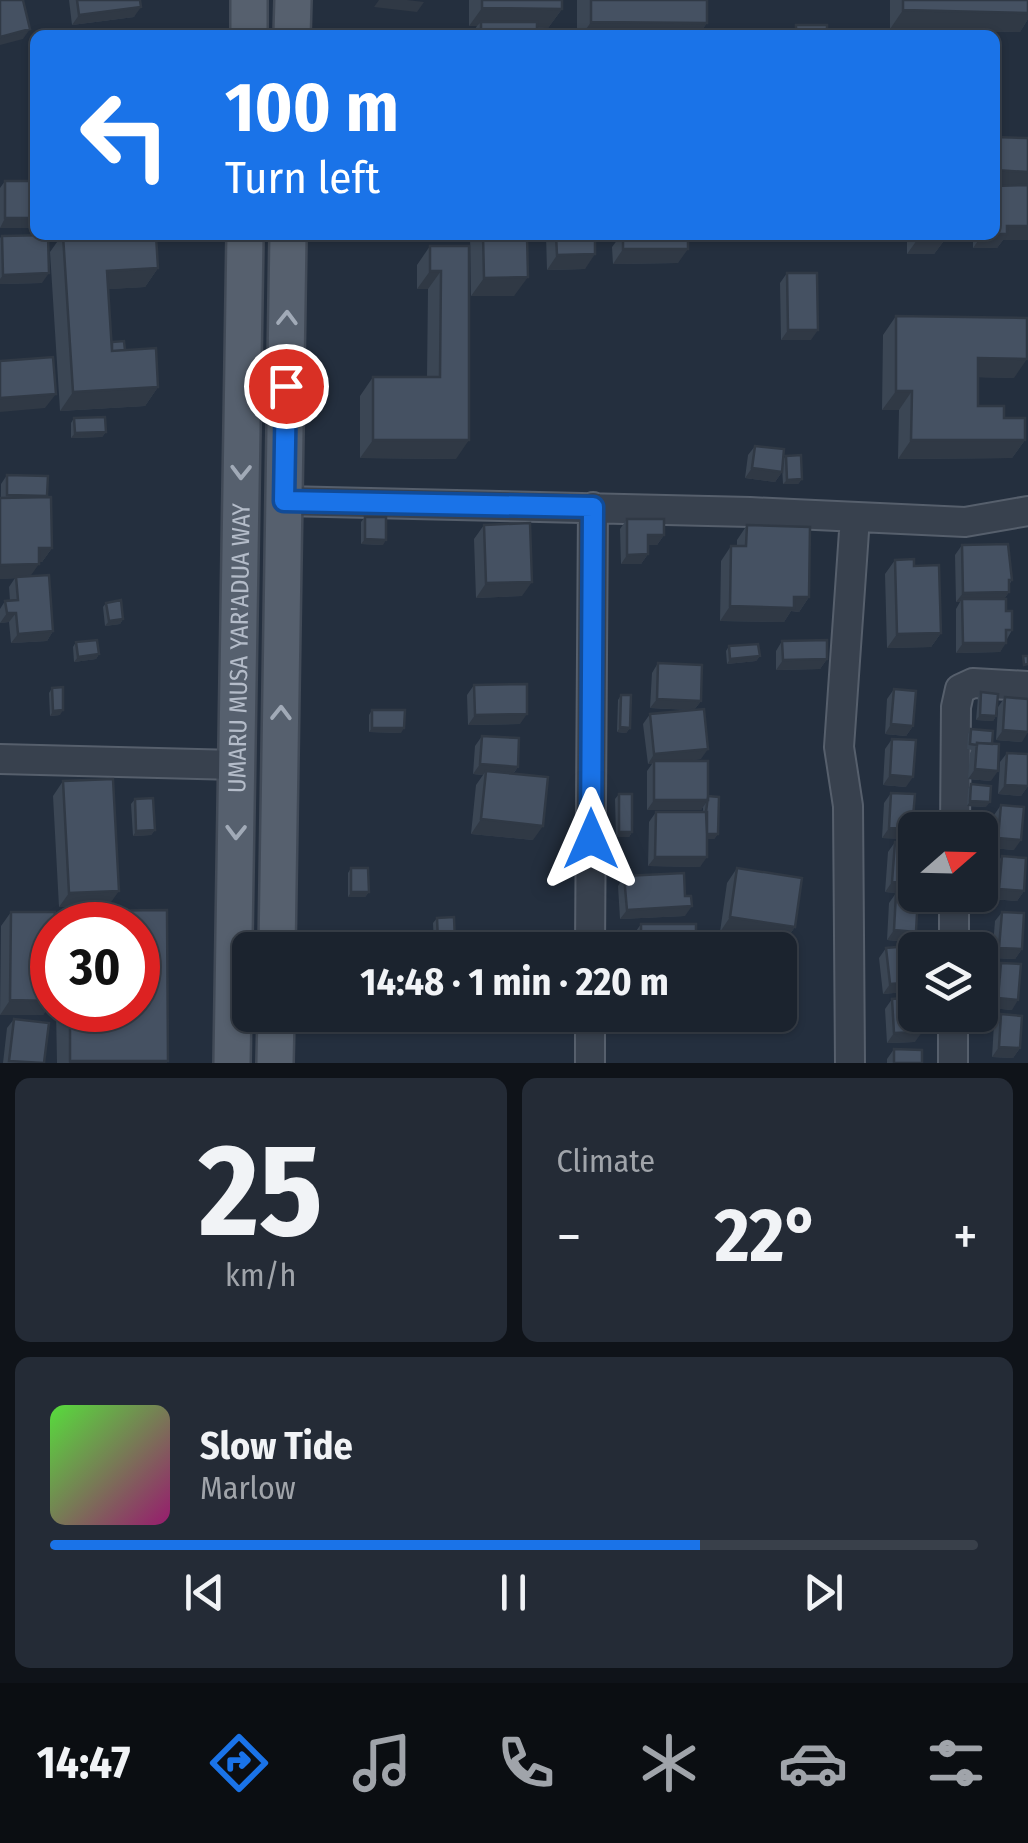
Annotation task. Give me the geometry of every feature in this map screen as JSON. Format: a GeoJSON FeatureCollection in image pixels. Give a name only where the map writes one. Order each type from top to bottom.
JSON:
{"type":"FeatureCollection","features":[{"type":"Feature","properties":{"kind":"main road"},"geometry":{"type":"LineString","coordinates":[[249,30],[250,0]]}},
{"type":"Feature","properties":{"kind":"main road"},"geometry":{"type":"LineString","coordinates":[[292,30],[293,0]]}},
{"type":"Feature","properties":{"kind":"main road","name":"UMARU MUSA YAR'ADUA WAY"},"geometry":{"type":"LineString","coordinates":[[232,1063],[245,240]]}},
{"type":"Feature","properties":{"kind":"main road","name":"UMARU MUSA YAR'ADUA WAY"},"geometry":{"type":"LineString","coordinates":[[277,932],[288,240]]}},
{"type":"Feature","properties":{"kind":"main road"},"geometry":{"type":"LineString","coordinates":[[276,1032],[276,1063]]}},
{"type":"Feature","properties":{"kind":"street"},"geometry":{"type":"LineString","coordinates":[[284,501],[593,507],[965,522],[1028,512]]}},
{"type":"Feature","properties":{"kind":"street"},"geometry":{"type":"LineString","coordinates":[[590,932],[593,507]]}},
{"type":"Feature","properties":{"kind":"street"},"geometry":{"type":"LineString","coordinates":[[850,1063],[848,806],[839,747],[855,517]]}},
{"type":"Feature","properties":{"kind":"street"},"geometry":{"type":"LineString","coordinates":[[955,812],[956,708],[960,689],[973,683],[1028,686]]}},
{"type":"Feature","properties":{"kind":"street"},"geometry":{"type":"LineString","coordinates":[[0,759],[237,765]]}},
{"type":"Feature","properties":{"kind":"street"},"geometry":{"type":"LineString","coordinates":[[590,1032],[590,1063]]}},
{"type":"Feature","properties":{"kind":"street"},"geometry":{"type":"LineString","coordinates":[[952,1063],[953,1032]]}},
{"type":"Feature","properties":{"kind":"building"},"geometry":{"type":"Polygon","coordinates":[[[0,0],[23,0],[30,29],[0,37],[0,0]]]}},
{"type":"Feature","properties":{"kind":"building"},"geometry":{"type":"Polygon","coordinates":[[[77,0],[140,0],[141,7],[79,15],[77,0]]]}},
{"type":"Feature","properties":{"kind":"building"},"geometry":{"type":"Polygon","coordinates":[[[482,0],[562,0],[562,9],[482,8],[482,0]]]}},
{"type":"Feature","properties":{"kind":"building"},"geometry":{"type":"Polygon","coordinates":[[[591,0],[707,0],[707,23],[591,22],[591,0]]]}},
{"type":"Feature","properties":{"kind":"building"},"geometry":{"type":"Polygon","coordinates":[[[903,0],[1028,0],[1028,13],[903,10],[903,0]]]}},
{"type":"Feature","properties":{"kind":"building"},"geometry":{"type":"Polygon","coordinates":[[[481,22],[537,22],[537,30],[481,30],[481,22]]]}},
{"type":"Feature","properties":{"kind":"building"},"geometry":{"type":"Polygon","coordinates":[[[796,25],[827,25],[827,30],[796,30],[796,25]]]}},
{"type":"Feature","properties":{"kind":"building"},"geometry":{"type":"Polygon","coordinates":[[[1000,137],[1028,138],[1028,172],[1000,170],[1000,137]]]}},
{"type":"Feature","properties":{"kind":"building"},"geometry":{"type":"Polygon","coordinates":[[[5,181],[30,181],[30,218],[5,218],[5,181]]]}},
{"type":"Feature","properties":{"kind":"building"},"geometry":{"type":"Polygon","coordinates":[[[1028,185],[1028,226],[1007,226],[1007,234],[1000,234],[1000,186],[1028,185]]]}},
{"type":"Feature","properties":{"kind":"building"},"geometry":{"type":"Polygon","coordinates":[[[30,235],[30,240],[48,240],[49,273],[3,275],[2,236],[30,235]]]}},
{"type":"Feature","properties":{"kind":"building"},"geometry":{"type":"Polygon","coordinates":[[[63,240],[156,240],[158,268],[107,271],[112,351],[156,348],[158,387],[73,392],[63,240]]]}},
{"type":"Feature","properties":{"kind":"building"},"geometry":{"type":"Polygon","coordinates":[[[483,240],[527,240],[528,277],[484,278],[483,240]]]}},
{"type":"Feature","properties":{"kind":"building"},"geometry":{"type":"Polygon","coordinates":[[[556,240],[595,240],[595,254],[557,255],[556,240]]]}},
{"type":"Feature","properties":{"kind":"building"},"geometry":{"type":"Polygon","coordinates":[[[623,240],[688,240],[688,249],[623,249],[623,240]]]}},
{"type":"Feature","properties":{"kind":"building"},"geometry":{"type":"Polygon","coordinates":[[[430,246],[469,246],[469,440],[373,440],[373,377],[440,377],[441,271],[430,271],[430,246]]]}},
{"type":"Feature","properties":{"kind":"building"},"geometry":{"type":"Polygon","coordinates":[[[787,273],[817,273],[818,330],[788,330],[787,273]]]}},
{"type":"Feature","properties":{"kind":"building"},"geometry":{"type":"Polygon","coordinates":[[[896,316],[1027,318],[1027,359],[978,358],[978,406],[1004,406],[1004,418],[1025,418],[1025,440],[911,440],[912,391],[896,391],[896,316]]]}},
{"type":"Feature","properties":{"kind":"building"},"geometry":{"type":"Polygon","coordinates":[[[124,341],[125,350],[112,351],[112,342],[124,341]]]}},
{"type":"Feature","properties":{"kind":"building"},"geometry":{"type":"Polygon","coordinates":[[[53,357],[56,394],[0,398],[0,361],[53,357]]]}},
{"type":"Feature","properties":{"kind":"building"},"geometry":{"type":"Polygon","coordinates":[[[105,417],[106,432],[75,433],[74,418],[105,417]]]}},
{"type":"Feature","properties":{"kind":"building"},"geometry":{"type":"Polygon","coordinates":[[[755,446],[784,449],[782,472],[752,468],[755,446]]]}},
{"type":"Feature","properties":{"kind":"building"},"geometry":{"type":"Polygon","coordinates":[[[801,455],[802,479],[787,480],[786,456],[801,455]]]}},
{"type":"Feature","properties":{"kind":"building"},"geometry":{"type":"Polygon","coordinates":[[[7,475],[48,476],[47,496],[7,495],[7,475]]]}},
{"type":"Feature","properties":{"kind":"building"},"geometry":{"type":"Polygon","coordinates":[[[51,497],[52,548],[39,548],[39,564],[0,565],[0,498],[51,497]]]}},
{"type":"Feature","properties":{"kind":"building"},"geometry":{"type":"Polygon","coordinates":[[[365,517],[386,517],[386,540],[365,539],[365,517]]]}},
{"type":"Feature","properties":{"kind":"building"},"geometry":{"type":"Polygon","coordinates":[[[627,519],[664,519],[664,535],[648,535],[648,554],[627,555],[627,519]]]}},
{"type":"Feature","properties":{"kind":"building"},"geometry":{"type":"Polygon","coordinates":[[[530,523],[532,582],[486,583],[484,525],[530,523]]]}},
{"type":"Feature","properties":{"kind":"building"},"geometry":{"type":"Polygon","coordinates":[[[747,525],[810,527],[809,597],[794,597],[794,608],[730,606],[731,546],[746,546],[747,525]]]}},
{"type":"Feature","properties":{"kind":"building"},"geometry":{"type":"Polygon","coordinates":[[[1008,544],[1012,580],[1009,592],[963,593],[962,545],[1008,544]]]}},
{"type":"Feature","properties":{"kind":"building"},"geometry":{"type":"Polygon","coordinates":[[[914,559],[914,566],[939,565],[941,633],[897,634],[895,560],[914,559]]]}},
{"type":"Feature","properties":{"kind":"building"},"geometry":{"type":"Polygon","coordinates":[[[49,575],[53,631],[18,634],[16,613],[7,613],[5,601],[18,600],[16,577],[49,575]]]}},
{"type":"Feature","properties":{"kind":"building"},"geometry":{"type":"Polygon","coordinates":[[[962,599],[1006,599],[1006,611],[1012,611],[1012,630],[1006,630],[1006,643],[963,643],[962,599]]]}},
{"type":"Feature","properties":{"kind":"building"},"geometry":{"type":"Polygon","coordinates":[[[121,600],[123,619],[109,621],[106,603],[121,600]]]}},
{"type":"Feature","properties":{"kind":"building"},"geometry":{"type":"Polygon","coordinates":[[[97,640],[99,654],[78,657],[76,642],[97,640]]]}},
{"type":"Feature","properties":{"kind":"building"},"geometry":{"type":"Polygon","coordinates":[[[827,640],[827,659],[783,660],[782,641],[827,640]]]}},
{"type":"Feature","properties":{"kind":"building"},"geometry":{"type":"Polygon","coordinates":[[[758,644],[760,656],[730,659],[729,646],[758,644]]]}},
{"type":"Feature","properties":{"kind":"building"},"geometry":{"type":"Polygon","coordinates":[[[658,663],[702,665],[701,701],[657,699],[658,663]]]}},
{"type":"Feature","properties":{"kind":"building"},"geometry":{"type":"Polygon","coordinates":[[[527,684],[527,714],[475,715],[474,685],[527,684]]]}},
{"type":"Feature","properties":{"kind":"building"},"geometry":{"type":"Polygon","coordinates":[[[63,687],[63,710],[53,711],[52,688],[63,687]]]}},
{"type":"Feature","properties":{"kind":"building"},"geometry":{"type":"Polygon","coordinates":[[[894,689],[916,691],[913,726],[891,724],[894,689]]]}},
{"type":"Feature","properties":{"kind":"building"},"geometry":{"type":"Polygon","coordinates":[[[981,692],[998,694],[996,716],[980,715],[981,692]]]}},
{"type":"Feature","properties":{"kind":"building"},"geometry":{"type":"Polygon","coordinates":[[[621,695],[631,695],[630,728],[620,727],[621,695]]]}},
{"type":"Feature","properties":{"kind":"building"},"geometry":{"type":"Polygon","coordinates":[[[1005,697],[1028,699],[1028,732],[1003,730],[1005,697]]]}},
{"type":"Feature","properties":{"kind":"building"},"geometry":{"type":"Polygon","coordinates":[[[704,709],[708,749],[654,754],[650,714],[704,709]]]}},
{"type":"Feature","properties":{"kind":"building"},"geometry":{"type":"Polygon","coordinates":[[[372,710],[405,710],[404,728],[372,728],[372,710]]]}},
{"type":"Feature","properties":{"kind":"building"},"geometry":{"type":"Polygon","coordinates":[[[971,729],[993,731],[992,744],[970,744],[971,729]]]}},
{"type":"Feature","properties":{"kind":"building"},"geometry":{"type":"Polygon","coordinates":[[[482,736],[519,738],[518,767],[480,764],[482,736]]]}},
{"type":"Feature","properties":{"kind":"building"},"geometry":{"type":"Polygon","coordinates":[[[892,739],[916,740],[913,777],[890,775],[892,739]]]}},
{"type":"Feature","properties":{"kind":"building"},"geometry":{"type":"Polygon","coordinates":[[[977,743],[999,744],[998,771],[975,769],[977,743]]]}},
{"type":"Feature","properties":{"kind":"building"},"geometry":{"type":"Polygon","coordinates":[[[1007,753],[1028,754],[1028,786],[1005,785],[1007,753]]]}},
{"type":"Feature","properties":{"kind":"building"},"geometry":{"type":"Polygon","coordinates":[[[654,761],[708,761],[708,800],[654,800],[654,761]]]}},
{"type":"Feature","properties":{"kind":"building"},"geometry":{"type":"Polygon","coordinates":[[[486,771],[548,777],[543,826],[481,819],[486,771]]]}},
{"type":"Feature","properties":{"kind":"building"},"geometry":{"type":"Polygon","coordinates":[[[113,779],[119,891],[69,893],[63,781],[113,779]]]}},
{"type":"Feature","properties":{"kind":"building"},"geometry":{"type":"Polygon","coordinates":[[[971,784],[991,786],[990,802],[970,801],[971,784]]]}},
{"type":"Feature","properties":{"kind":"building"},"geometry":{"type":"Polygon","coordinates":[[[891,793],[915,794],[913,812],[898,812],[898,828],[889,828],[891,793]]]}},
{"type":"Feature","properties":{"kind":"building"},"geometry":{"type":"Polygon","coordinates":[[[619,794],[632,794],[632,832],[619,832],[619,794]]]}},
{"type":"Feature","properties":{"kind":"building"},"geometry":{"type":"Polygon","coordinates":[[[708,796],[719,797],[718,834],[707,834],[708,796]]]}},
{"type":"Feature","properties":{"kind":"building"},"geometry":{"type":"Polygon","coordinates":[[[153,798],[155,830],[136,831],[135,799],[153,798]]]}},
{"type":"Feature","properties":{"kind":"building"},"geometry":{"type":"Polygon","coordinates":[[[1001,805],[1024,807],[1021,840],[998,838],[1001,805]]]}},
{"type":"Feature","properties":{"kind":"building"},"geometry":{"type":"Polygon","coordinates":[[[656,812],[707,812],[707,857],[655,857],[656,812]]]}},
{"type":"Feature","properties":{"kind":"building"},"geometry":{"type":"Polygon","coordinates":[[[895,842],[898,842],[898,883],[892,882],[895,842]]]}},
{"type":"Feature","properties":{"kind":"building"},"geometry":{"type":"Polygon","coordinates":[[[1002,856],[1026,858],[1024,891],[999,889],[1002,856]]]}},
{"type":"Feature","properties":{"kind":"building"},"geometry":{"type":"Polygon","coordinates":[[[351,868],[368,868],[369,892],[351,892],[351,868]]]}},
{"type":"Feature","properties":{"kind":"building"},"geometry":{"type":"Polygon","coordinates":[[[737,868],[802,878],[795,927],[730,917],[737,868]]]}},
{"type":"Feature","properties":{"kind":"building"},"geometry":{"type":"Polygon","coordinates":[[[684,873],[685,896],[691,896],[692,906],[627,910],[624,876],[684,873]]]}},
{"type":"Feature","properties":{"kind":"building"},"geometry":{"type":"Polygon","coordinates":[[[896,893],[898,912],[917,912],[916,932],[894,930],[896,893]]]}},
{"type":"Feature","properties":{"kind":"building"},"geometry":{"type":"Polygon","coordinates":[[[160,910],[167,910],[168,1061],[70,1061],[70,1032],[160,1032],[160,910]]]}},
{"type":"Feature","properties":{"kind":"building"},"geometry":{"type":"Polygon","coordinates":[[[11,912],[30,912],[30,1000],[10,1000],[11,912]]]}},
{"type":"Feature","properties":{"kind":"building"},"geometry":{"type":"Polygon","coordinates":[[[1002,912],[1024,913],[1022,949],[999,948],[1002,912]]]}},
{"type":"Feature","properties":{"kind":"building"},"geometry":{"type":"Polygon","coordinates":[[[454,917],[455,932],[438,932],[437,918],[454,917]]]}},
{"type":"Feature","properties":{"kind":"building"},"geometry":{"type":"Polygon","coordinates":[[[641,924],[696,924],[696,932],[641,932],[641,924]]]}},
{"type":"Feature","properties":{"kind":"building"},"geometry":{"type":"Polygon","coordinates":[[[898,947],[898,983],[890,984],[886,948],[898,947]]]}},
{"type":"Feature","properties":{"kind":"building"},"geometry":{"type":"Polygon","coordinates":[[[1001,963],[1021,964],[1018,1000],[998,998],[1001,963]]]}},
{"type":"Feature","properties":{"kind":"building"},"geometry":{"type":"Polygon","coordinates":[[[898,998],[898,1032],[922,1032],[894,1033],[892,999],[898,998]]]}},
{"type":"Feature","properties":{"kind":"building"},"geometry":{"type":"Polygon","coordinates":[[[1001,1014],[1022,1016],[1020,1048],[999,1047],[1001,1014]]]}},
{"type":"Feature","properties":{"kind":"building"},"geometry":{"type":"Polygon","coordinates":[[[14,1019],[30,1021],[30,1032],[48,1032],[44,1063],[9,1061],[14,1019]]]}},
{"type":"Feature","properties":{"kind":"building"},"geometry":{"type":"Polygon","coordinates":[[[894,1049],[922,1050],[922,1063],[894,1063],[894,1049]]]}},
{"type":"Feature","properties":{"kind":"route"},"geometry":{"type":"LineString","coordinates":[[286,386],[284,501],[593,507],[591,839]]}}]}
